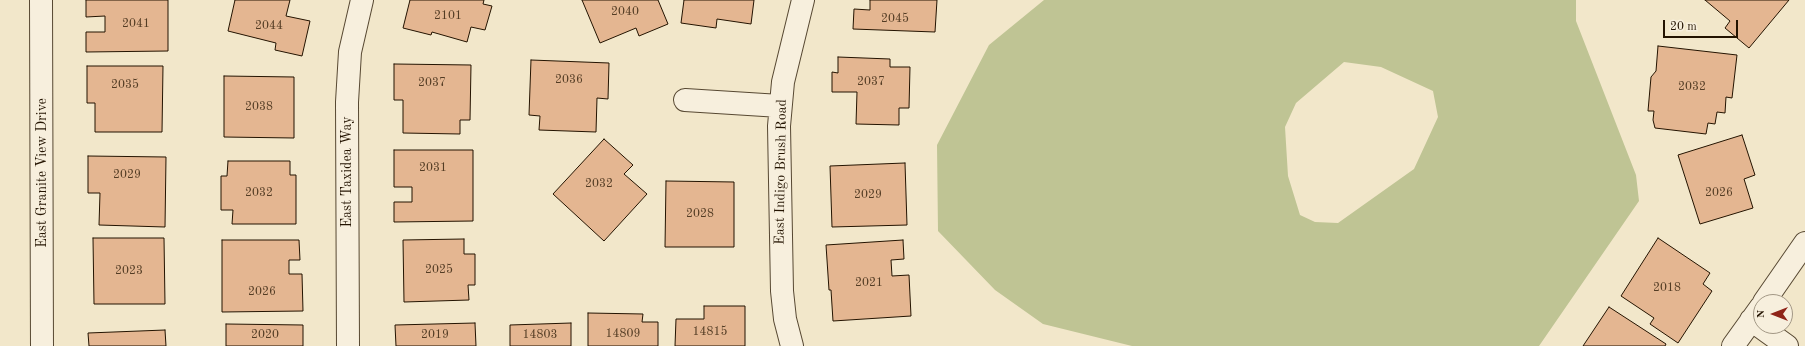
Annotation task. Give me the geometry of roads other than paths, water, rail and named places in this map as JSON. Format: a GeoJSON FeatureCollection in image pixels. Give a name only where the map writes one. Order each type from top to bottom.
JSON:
{"type":"FeatureCollection","features":[{"type":"Feature","properties":{"kind":"street","name":"East Granite View Drive"},"geometry":{"type":"LineString","coordinates":[[41,0],[42,346]]}},
{"type":"Feature","properties":{"kind":"street","name":"East Taxidea Way"},"geometry":{"type":"LineString","coordinates":[[348,346],[347,102],[350,52],[362,0]]}},
{"type":"Feature","properties":{"kind":"street","name":"East Indigo Brush Road"},"geometry":{"type":"LineString","coordinates":[[792,346],[785,319],[782,291],[780,249],[780,106],[783,82],[803,0]]}},
{"type":"Feature","properties":{"kind":"street"},"geometry":{"type":"LineString","coordinates":[[685,100],[780,106]]}},
{"type":"Feature","properties":{"kind":"street"},"geometry":{"type":"LineString","coordinates":[[1770,294],[1805,243]]}},
{"type":"Feature","properties":{"kind":"street"},"geometry":{"type":"LineString","coordinates":[[1733,346],[1753,317]]}},
{"type":"Feature","properties":{"kind":"street"},"geometry":{"type":"LineString","coordinates":[[1776,334],[1787,346]]}}]}
